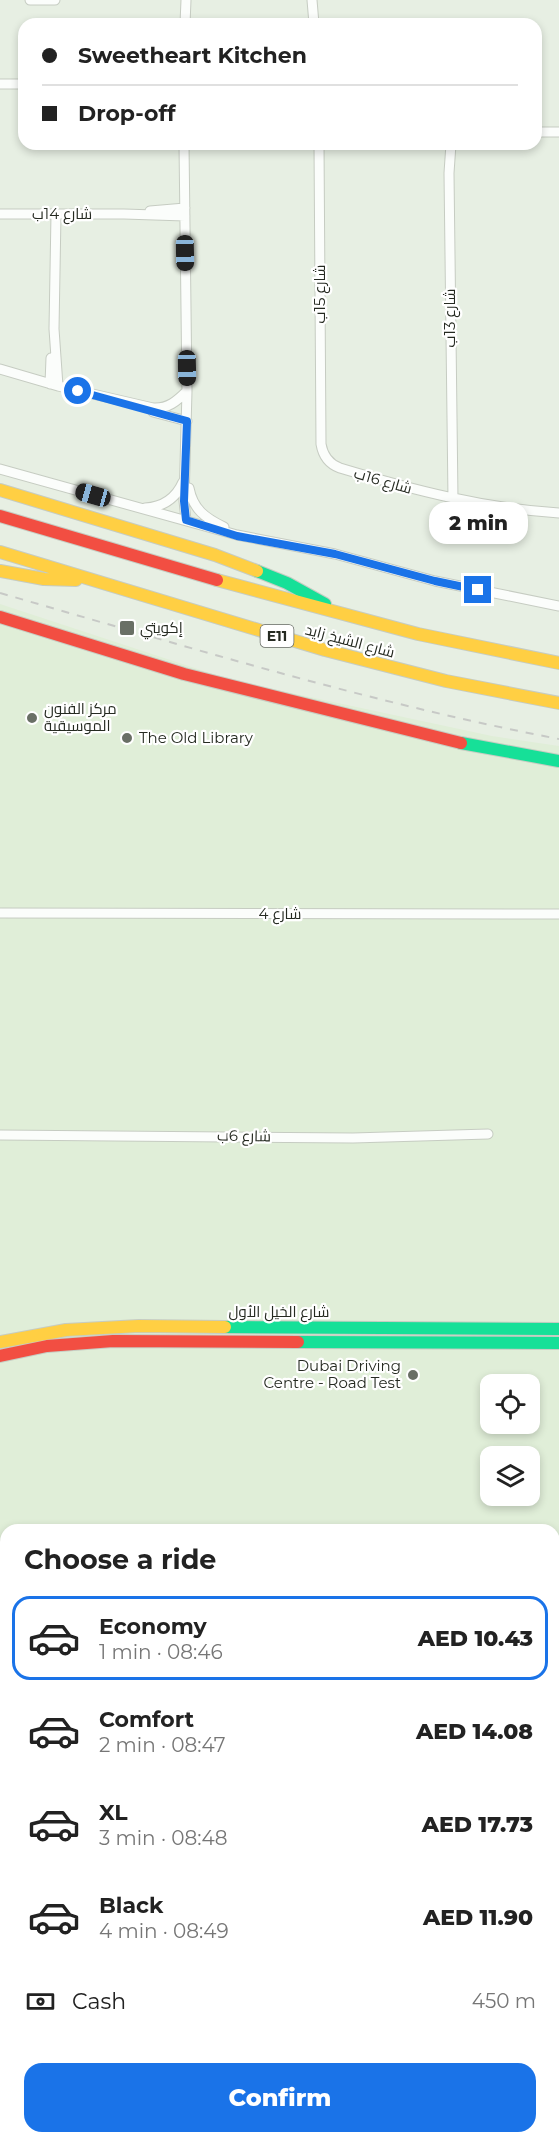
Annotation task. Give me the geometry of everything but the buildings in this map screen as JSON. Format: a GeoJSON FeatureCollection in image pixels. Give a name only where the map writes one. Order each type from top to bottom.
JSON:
{"type":"FeatureCollection","features":[{"type":"Feature","properties":{"kind":"main road"},"geometry":{"type":"LineString","coordinates":[[0,490],[215,555],[287,583],[338,614]]}},
{"type":"Feature","properties":{"kind":"main road","name":"شارع الشيخ زايد"},"geometry":{"type":"LineString","coordinates":[[0,516],[338,614],[452,642],[559,663]]}},
{"type":"Feature","properties":{"kind":"main road","name":"شارع الشيخ زايد"},"geometry":{"type":"LineString","coordinates":[[0,552],[335,653],[446,681],[559,703]]}},
{"type":"Feature","properties":{"kind":"main road"},"geometry":{"type":"LineString","coordinates":[[0,571],[44,579],[94,580]]}},
{"type":"Feature","properties":{"kind":"main road"},"geometry":{"type":"LineString","coordinates":[[0,617],[184,674],[449,740],[559,761]]}},
{"type":"Feature","properties":{"kind":"main road","name":"شارع الخيل الأول"},"geometry":{"type":"LineString","coordinates":[[0,1342],[66,1330],[139,1326],[559,1329]]}},
{"type":"Feature","properties":{"kind":"main road","name":"شارع الخيل الأول"},"geometry":{"type":"LineString","coordinates":[[0,1356],[57,1345],[113,1341],[559,1343]]}},
{"type":"Feature","properties":{"kind":"street"},"geometry":{"type":"LineString","coordinates":[[32,0],[55,0]]}},
{"type":"Feature","properties":{"kind":"street"},"geometry":{"type":"LineString","coordinates":[[180,0],[182,18]]}},
{"type":"Feature","properties":{"kind":"street"},"geometry":{"type":"LineString","coordinates":[[184,18],[186,0]]}},
{"type":"Feature","properties":{"kind":"street"},"geometry":{"type":"LineString","coordinates":[[312,0],[315,18]]}},
{"type":"Feature","properties":{"kind":"street"},"geometry":{"type":"LineString","coordinates":[[316,18],[318,0]]}},
{"type":"Feature","properties":{"kind":"street"},"geometry":{"type":"LineString","coordinates":[[0,84],[18,84]]}},
{"type":"Feature","properties":{"kind":"street"},"geometry":{"type":"LineString","coordinates":[[542,132],[559,132]]}},
{"type":"Feature","properties":{"kind":"street"},"geometry":{"type":"LineString","coordinates":[[184,150],[187,391],[184,501],[186,520]]}},
{"type":"Feature","properties":{"kind":"street","name":"شارع 15ب"},"geometry":{"type":"LineString","coordinates":[[319,150],[321,444]]}},
{"type":"Feature","properties":{"kind":"street","name":"شارع 13ب"},"geometry":{"type":"LineString","coordinates":[[446,150],[449,173]]}},
{"type":"Feature","properties":{"kind":"street","name":"شارع 13ب"},"geometry":{"type":"LineString","coordinates":[[448,498],[451,463],[451,150]]}},
{"type":"Feature","properties":{"kind":"street","name":"شارع 14ب"},"geometry":{"type":"LineString","coordinates":[[0,214],[184,212]]}},
{"type":"Feature","properties":{"kind":"street"},"geometry":{"type":"LineString","coordinates":[[52,214],[54,385]]}},
{"type":"Feature","properties":{"kind":"street"},"geometry":{"type":"LineString","coordinates":[[0,369],[54,385],[160,409],[172,404],[187,391]]}},
{"type":"Feature","properties":{"kind":"street"},"geometry":{"type":"LineString","coordinates":[[119,401],[187,421]]}},
{"type":"Feature","properties":{"kind":"street","name":"شارع 16ب"},"geometry":{"type":"LineString","coordinates":[[321,444],[326,458],[336,466],[448,498],[559,519]]}},
{"type":"Feature","properties":{"kind":"street"},"geometry":{"type":"LineString","coordinates":[[0,469],[249,538],[335,554],[435,581],[559,606]]}},
{"type":"Feature","properties":{"kind":"street"},"geometry":{"type":"LineString","coordinates":[[139,508],[158,506],[169,501],[178,492],[186,474]]}},
{"type":"Feature","properties":{"kind":"street"},"geometry":{"type":"LineString","coordinates":[[186,474],[192,500],[201,514],[249,538]]}},
{"type":"Feature","properties":{"kind":"street","name":"شارع 16ب"},"geometry":{"type":"LineString","coordinates":[[529,512],[559,513]]}},
{"type":"Feature","properties":{"kind":"street","name":"شارع 4"},"geometry":{"type":"LineString","coordinates":[[0,913],[559,914]]}},
{"type":"Feature","properties":{"kind":"street","name":"شارع 6ب"},"geometry":{"type":"LineString","coordinates":[[0,1135],[353,1138],[489,1134]]}},
{"type":"Feature","properties":{"kind":"shaded area"},"geometry":{"type":"Polygon","coordinates":[[[0,604],[231,680],[492,736],[559,746],[559,1524],[0,1524],[0,604]]]}},
{"type":"Feature","properties":{"kind":"railway"},"geometry":{"type":"LineString","coordinates":[[0,593],[348,691],[488,725],[559,739]]}},
{"type":"Feature","properties":{"kind":"traffic: fast"},"geometry":{"type":"LineString","coordinates":[[257,571],[287,583],[325,604]]}},
{"type":"Feature","properties":{"kind":"traffic: fast"},"geometry":{"type":"LineString","coordinates":[[461,743],[559,761]]}},
{"type":"Feature","properties":{"kind":"traffic: fast"},"geometry":{"type":"LineString","coordinates":[[225,1327],[559,1329]]}},
{"type":"Feature","properties":{"kind":"traffic: fast"},"geometry":{"type":"LineString","coordinates":[[298,1342],[559,1343]]}},
{"type":"Feature","properties":{"kind":"traffic: slow"},"geometry":{"type":"LineString","coordinates":[[0,490],[215,555],[257,571]]}},
{"type":"Feature","properties":{"kind":"traffic: slow"},"geometry":{"type":"LineString","coordinates":[[0,552],[325,650],[446,681],[559,703]]}},
{"type":"Feature","properties":{"kind":"traffic: slow"},"geometry":{"type":"LineString","coordinates":[[0,571],[44,579],[76,580]]}},
{"type":"Feature","properties":{"kind":"traffic: slow"},"geometry":{"type":"LineString","coordinates":[[217,580],[418,634],[559,663]]}},
{"type":"Feature","properties":{"kind":"traffic: slow"},"geometry":{"type":"LineString","coordinates":[[0,1342],[66,1330],[139,1326],[225,1327]]}},
{"type":"Feature","properties":{"kind":"traffic: jam"},"geometry":{"type":"LineString","coordinates":[[0,516],[217,580]]}},
{"type":"Feature","properties":{"kind":"traffic: jam"},"geometry":{"type":"LineString","coordinates":[[0,617],[184,674],[461,743]]}},
{"type":"Feature","properties":{"kind":"traffic: jam"},"geometry":{"type":"LineString","coordinates":[[0,1356],[47,1346],[113,1341],[298,1342]]}},
{"type":"Feature","properties":{"kind":"place","name":"إكويتي"},"geometry":{"type":"Point","coordinates":[127,628]}},
{"type":"Feature","properties":{"kind":"place","name":"مركز الفنون الموسيقية"},"geometry":{"type":"Point","coordinates":[32,718]}},
{"type":"Feature","properties":{"kind":"place","name":"The Old Library"},"geometry":{"type":"Point","coordinates":[127,738]}},
{"type":"Feature","properties":{"kind":"place","name":"Dubai Driving Centre - Road Test"},"geometry":{"type":"Point","coordinates":[413,1375]}},
{"type":"Feature","properties":{"kind":"route"},"geometry":{"type":"LineString","coordinates":[[78,391],[187,421],[184,501],[186,520],[237,536],[335,554],[478,590]]}}]}
